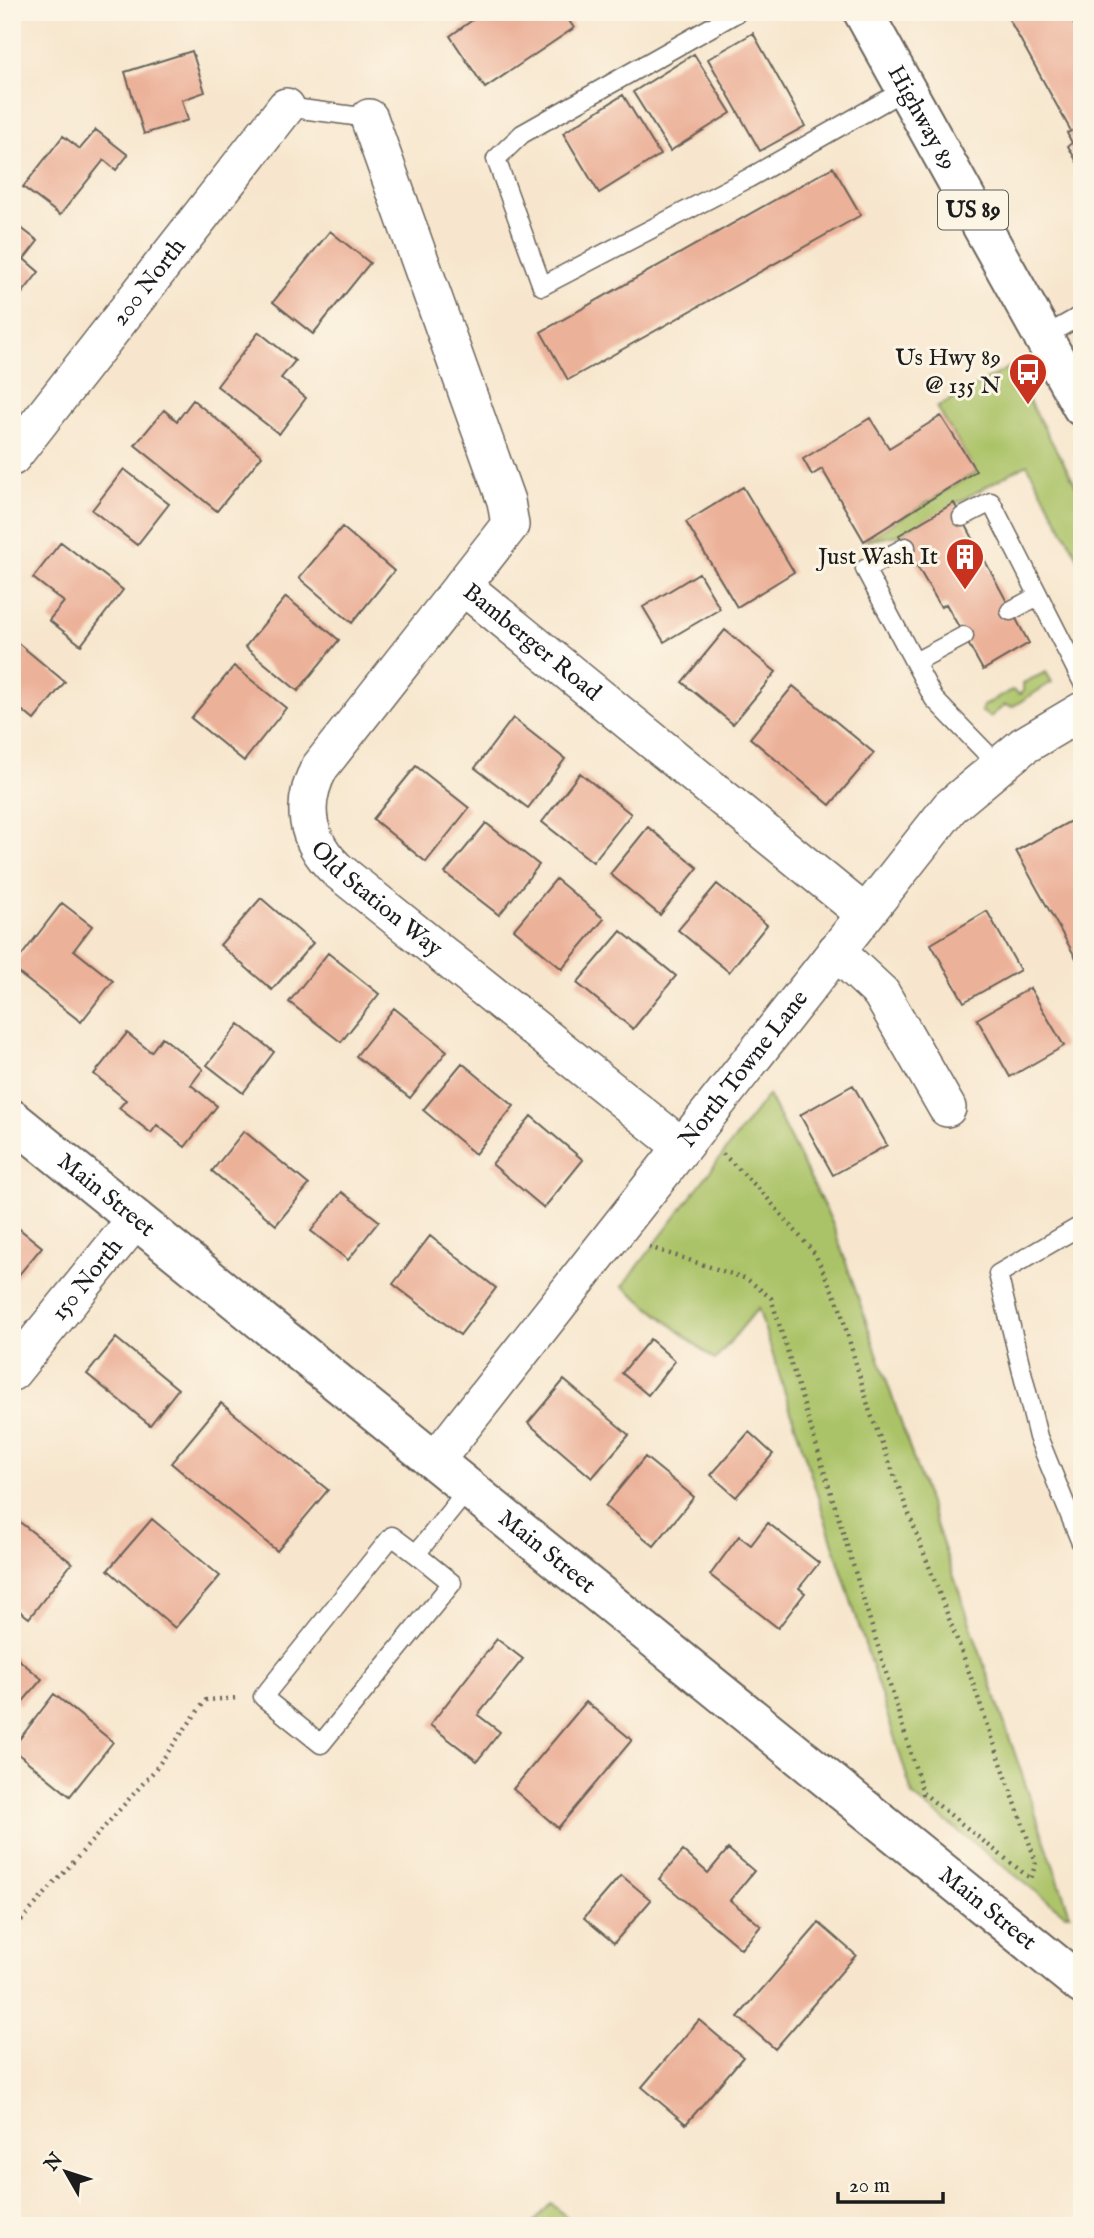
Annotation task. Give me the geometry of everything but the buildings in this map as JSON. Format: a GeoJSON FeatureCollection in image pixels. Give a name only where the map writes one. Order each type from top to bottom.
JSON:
{"type":"FeatureCollection","features":[{"type":"Feature","properties":{"kind":"street","name":"Highway 89"},"geometry":{"type":"LineString","coordinates":[[863,12],[1082,407]]}},
{"type":"Feature","properties":{"kind":"street","name":"200 North"},"geometry":{"type":"LineString","coordinates":[[12,457],[286,107]]}},
{"type":"Feature","properties":{"kind":"street","name":"Bamberger Road"},"geometry":{"type":"LineString","coordinates":[[369,118],[506,501],[510,525],[463,586],[865,914]]}},
{"type":"Feature","properties":{"kind":"street","name":"Old Station Way"},"geometry":{"type":"LineString","coordinates":[[463,586],[320,768],[309,794],[311,836],[317,849],[336,869],[682,1147]]}},
{"type":"Feature","properties":{"kind":"street","name":"North Towne Lane"},"geometry":{"type":"LineString","coordinates":[[435,1461],[950,807],[1023,746],[1082,711]]}},
{"type":"Feature","properties":{"kind":"street"},"geometry":{"type":"LineString","coordinates":[[836,951],[881,993],[947,1108]]}},
{"type":"Feature","properties":{"kind":"street","name":"Main Street"},"geometry":{"type":"LineString","coordinates":[[12,1119],[1082,1985]]}},
{"type":"Feature","properties":{"kind":"street","name":"150 North"},"geometry":{"type":"LineString","coordinates":[[12,1372],[136,1219]]}},
{"type":"Feature","properties":{"kind":"lane"},"geometry":{"type":"LineString","coordinates":[[738,12],[522,134],[496,159],[541,285],[749,178],[906,89]]}},
{"type":"Feature","properties":{"kind":"lane"},"geometry":{"type":"LineString","coordinates":[[286,107],[369,118]]}},
{"type":"Feature","properties":{"kind":"lane"},"geometry":{"type":"LineString","coordinates":[[1043,337],[1082,315]]}},
{"type":"Feature","properties":{"kind":"lane"},"geometry":{"type":"LineString","coordinates":[[962,517],[990,502],[1082,681]]}},
{"type":"Feature","properties":{"kind":"lane"},"geometry":{"type":"LineString","coordinates":[[906,547],[865,569],[934,699],[998,765]]}},
{"type":"Feature","properties":{"kind":"lane"},"geometry":{"type":"LineString","coordinates":[[1010,611],[1038,596]]}},
{"type":"Feature","properties":{"kind":"lane"},"geometry":{"type":"LineString","coordinates":[[915,663],[964,636]]}},
{"type":"Feature","properties":{"kind":"lane"},"geometry":{"type":"LineString","coordinates":[[1082,1224],[998,1274],[1038,1437],[1082,1545]]}},
{"type":"Feature","properties":{"kind":"lane"},"geometry":{"type":"LineString","coordinates":[[416,1554],[469,1488]]}},
{"type":"Feature","properties":{"kind":"lane"},"geometry":{"type":"LineString","coordinates":[[392,1536],[416,1554],[452,1583],[321,1744],[263,1697],[392,1536]]}},
{"type":"Feature","properties":{"kind":"path"},"geometry":{"type":"LineString","coordinates":[[643,1246],[702,1262],[747,1279],[771,1298],[923,1793],[1031,1879],[1036,1863],[964,1658],[870,1412],[839,1305],[815,1254],[762,1192],[719,1151]]}},
{"type":"Feature","properties":{"kind":"path"},"geometry":{"type":"LineString","coordinates":[[12,1931],[154,1771],[206,1700]]}},
{"type":"Feature","properties":{"kind":"green space"},"geometry":{"type":"Polygon","coordinates":[[[1010,367],[1082,496],[1082,565],[1027,464],[899,535],[864,541],[976,472],[937,407],[1010,367]]]}},
{"type":"Feature","properties":{"kind":"green space"},"geometry":{"type":"Polygon","coordinates":[[[1046,672],[1052,682],[1012,707],[1005,705],[990,717],[981,711],[983,706],[1012,690],[1019,694],[1023,692],[1023,683],[1046,672]]]}},
{"type":"Feature","properties":{"kind":"green space"},"geometry":{"type":"Polygon","coordinates":[[[768,1095],[832,1222],[1070,1914],[1065,1914],[913,1796],[758,1308],[715,1360],[623,1286],[768,1095]]]}},
{"type":"Feature","properties":{"kind":"green space"},"geometry":{"type":"Polygon","coordinates":[[[551,2203],[577,2226],[531,2226],[551,2203]]]}},
{"type":"Feature","properties":{"kind":"place","name":"Us Hwy 89 @ 135 N"},"geometry":{"type":"Point","coordinates":[1028,406]}},
{"type":"Feature","properties":{"kind":"place","name":"Just Wash It"},"geometry":{"type":"Point","coordinates":[965,591]}}]}
